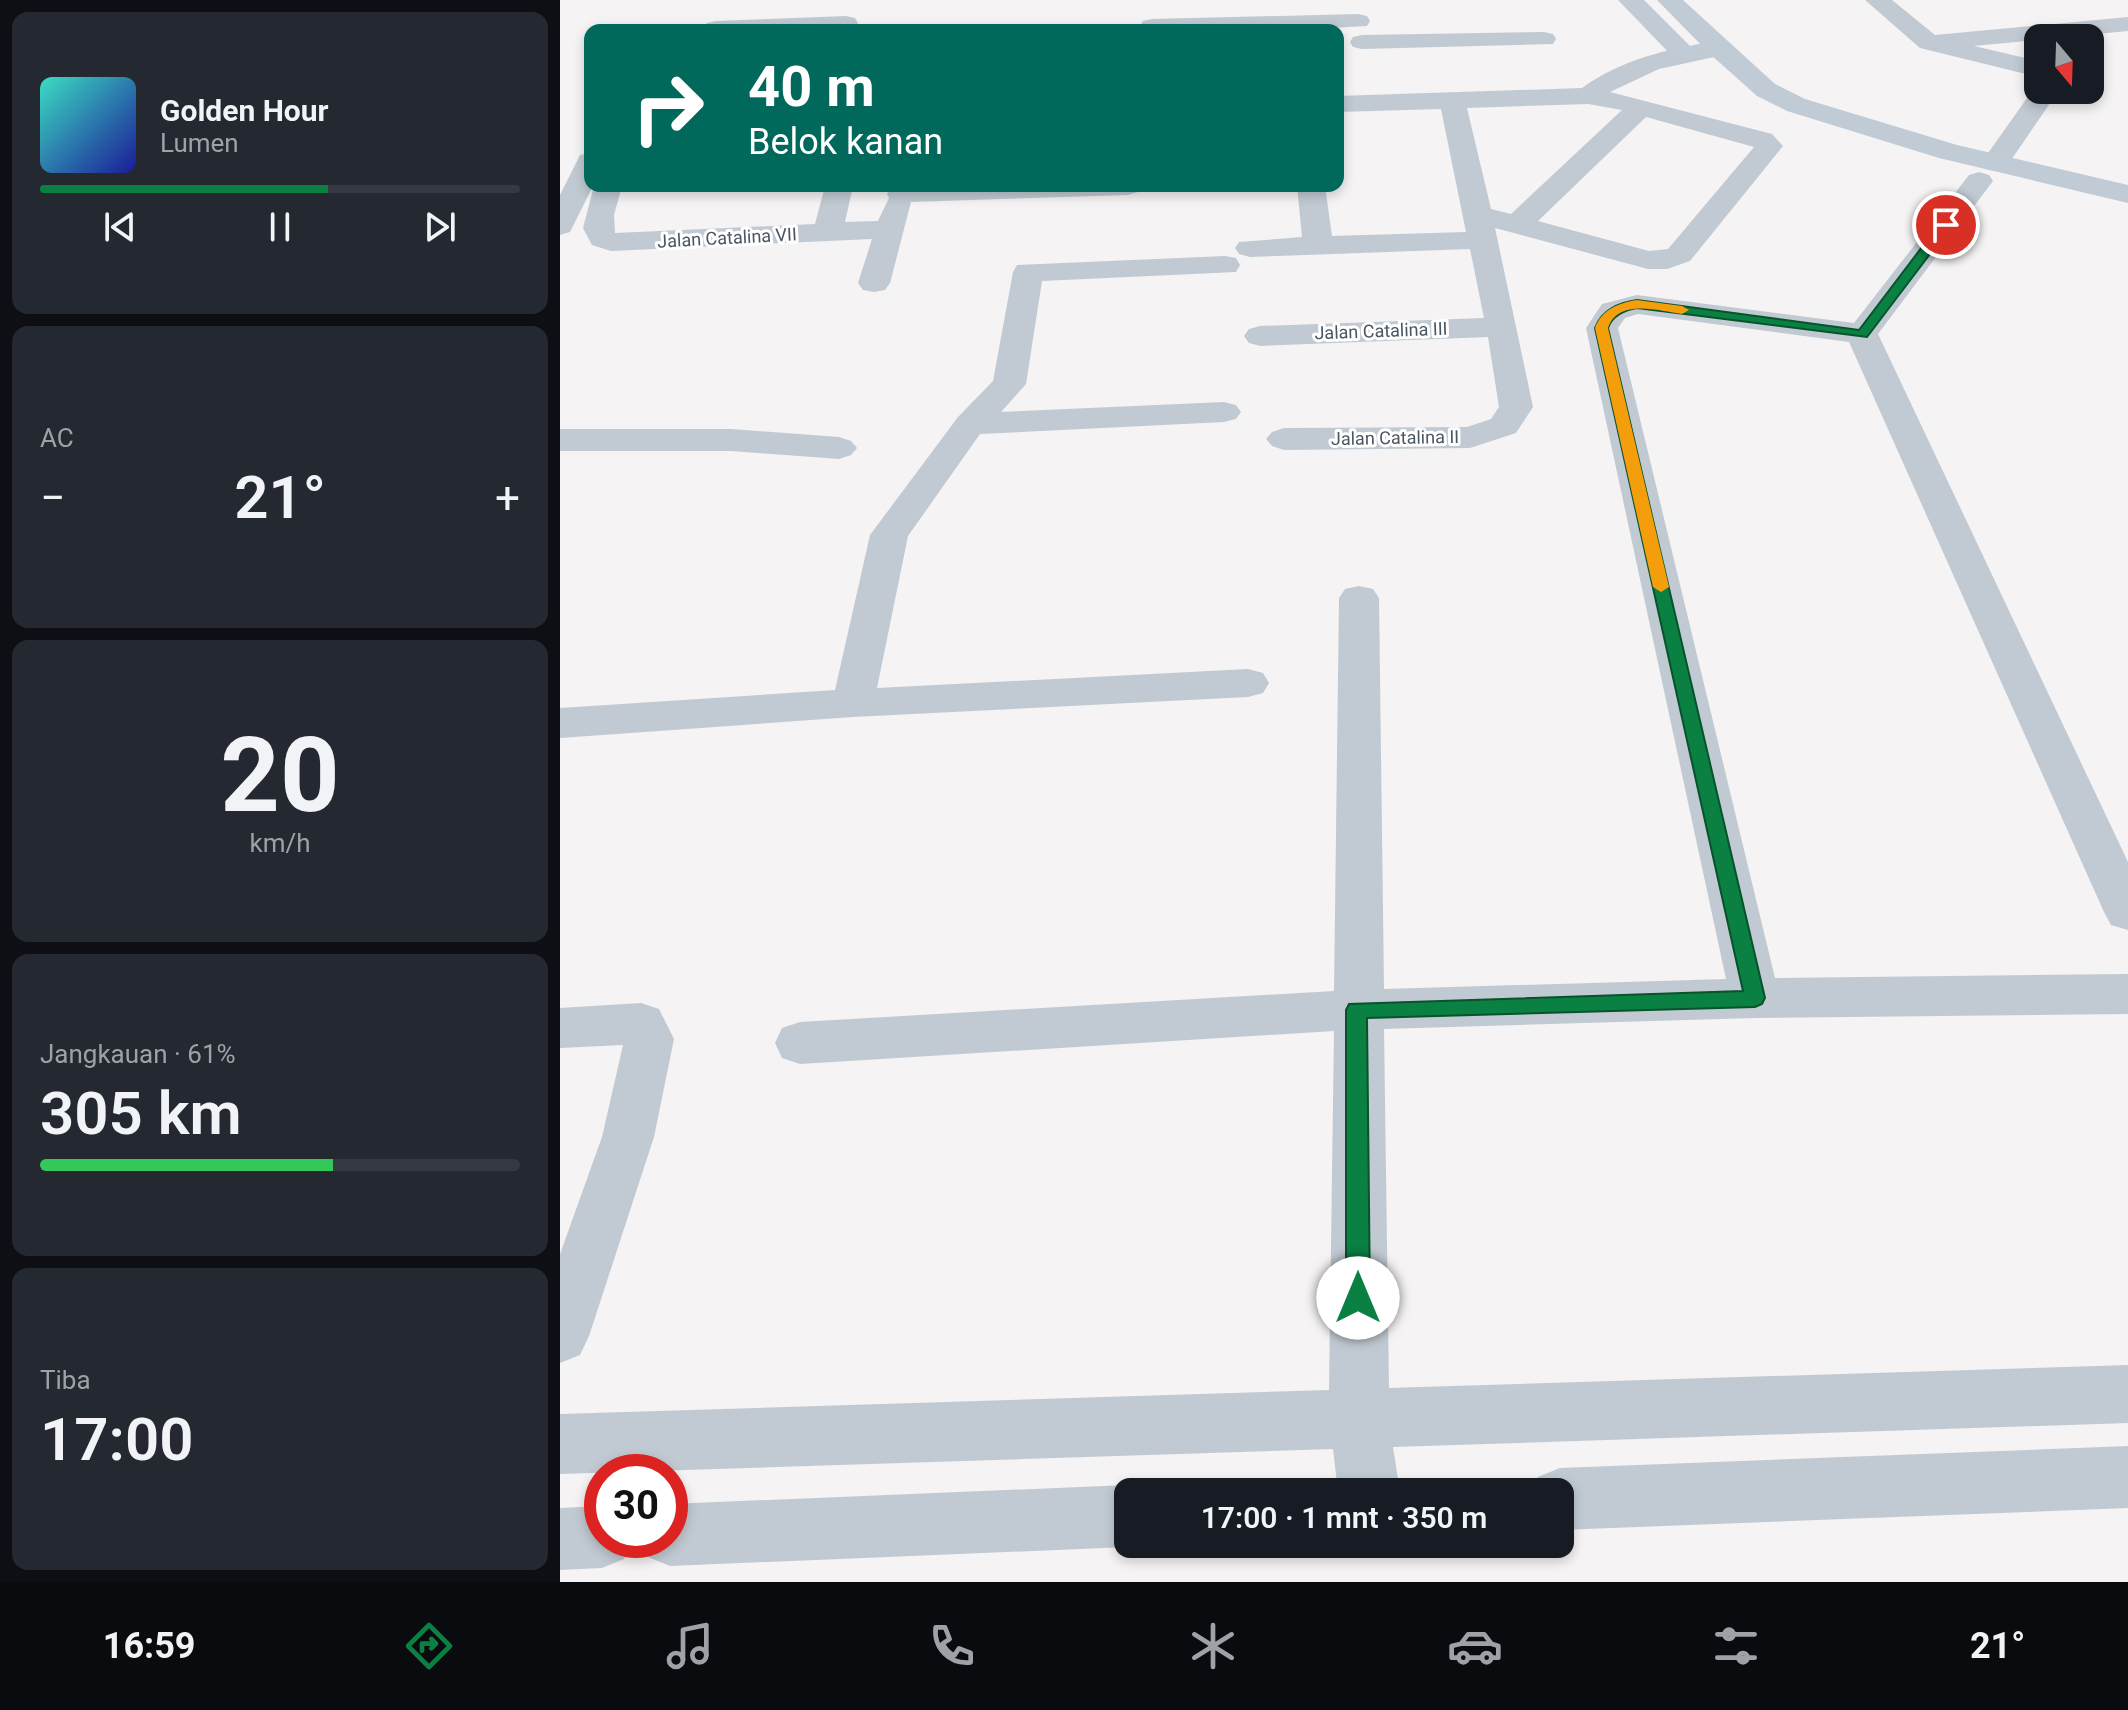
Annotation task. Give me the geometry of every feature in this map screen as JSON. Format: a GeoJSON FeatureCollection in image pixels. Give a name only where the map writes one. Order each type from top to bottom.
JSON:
{"type":"FeatureCollection","features":[{"type":"Feature","properties":{"kind":"main road"},"geometry":{"type":"LineString","coordinates":[[1630,0],[1695,65]]}},
{"type":"Feature","properties":{"kind":"main road"},"geometry":{"type":"LineString","coordinates":[[1669,0],[1766,90],[1796,105],[1949,152],[1987,172],[2128,194]]}},
{"type":"Feature","properties":{"kind":"main road"},"geometry":{"type":"LineString","coordinates":[[1743,106],[1872,141],[1949,152]]}},
{"type":"Feature","properties":{"kind":"street"},"geometry":{"type":"LineString","coordinates":[[718,24],[726,0]]}},
{"type":"Feature","properties":{"kind":"street"},"geometry":{"type":"LineString","coordinates":[[1877,0],[1929,43],[2024,66]]}},
{"type":"Feature","properties":{"kind":"street"},"geometry":{"type":"LineString","coordinates":[[824,24],[846,23]]}},
{"type":"Feature","properties":{"kind":"street"},"geometry":{"type":"LineString","coordinates":[[2104,28],[2128,24]]}},
{"type":"Feature","properties":{"kind":"street"},"geometry":{"type":"LineString","coordinates":[[1929,43],[2024,37]]}},
{"type":"Feature","properties":{"kind":"street"},"geometry":{"type":"LineString","coordinates":[[1344,73],[1363,52],[1544,39]]}},
{"type":"Feature","properties":{"kind":"street"},"geometry":{"type":"LineString","coordinates":[[853,703],[889,535],[970,424],[1009,384],[1028,272],[1238,256],[1517,225],[1648,260],[1667,260],[1679,255],[1769,146],[1762,140],[1632,104],[1588,96],[1452,100],[1363,52]]}},
{"type":"Feature","properties":{"kind":"street"},"geometry":{"type":"LineString","coordinates":[[1344,92],[1363,52]]}},
{"type":"Feature","properties":{"kind":"street"},"geometry":{"type":"LineString","coordinates":[[1517,225],[1632,104],[1641,87],[1726,56]]}},
{"type":"Feature","properties":{"kind":"street"},"geometry":{"type":"LineString","coordinates":[[1588,96],[1610,79],[1695,65]]}},
{"type":"Feature","properties":{"kind":"street"},"geometry":{"type":"LineString","coordinates":[[1452,100],[1502,327]]}},
{"type":"Feature","properties":{"kind":"street"},"geometry":{"type":"LineString","coordinates":[[1862,334],[2036,104]]}},
{"type":"Feature","properties":{"kind":"street"},"geometry":{"type":"LineString","coordinates":[[560,226],[584,174]]}},
{"type":"Feature","properties":{"kind":"street"},"geometry":{"type":"LineString","coordinates":[[828,233],[838,192]]}},
{"type":"Feature","properties":{"kind":"street"},"geometry":{"type":"LineString","coordinates":[[874,283],[901,192]]}},
{"type":"Feature","properties":{"kind":"street"},"geometry":{"type":"LineString","coordinates":[[1312,192],[1318,246]]}},
{"type":"Feature","properties":{"kind":"street","name":"Jalan Catalina VII"},"geometry":{"type":"LineString","coordinates":[[605,194],[598,228],[603,239],[611,242],[890,229]]}},
{"type":"Feature","properties":{"kind":"street"},"geometry":{"type":"LineString","coordinates":[[1755,998],[1602,328],[1613,311],[1637,304],[1862,334]]}},
{"type":"Feature","properties":{"kind":"street","name":"Jalan Catalina III"},"geometry":{"type":"LineString","coordinates":[[1260,336],[1502,327]]}},
{"type":"Feature","properties":{"kind":"street","name":"Jalan Catalina II"},"geometry":{"type":"LineString","coordinates":[[1284,439],[1470,437],[1504,426],[1516,407],[1502,327]]}},
{"type":"Feature","properties":{"kind":"street"},"geometry":{"type":"LineString","coordinates":[[1862,334],[2128,912]]}},
{"type":"Feature","properties":{"kind":"street"},"geometry":{"type":"LineString","coordinates":[[970,424],[1224,412]]}},
{"type":"Feature","properties":{"kind":"street"},"geometry":{"type":"LineString","coordinates":[[560,440],[731,440],[839,448]]}},
{"type":"Feature","properties":{"kind":"street"},"geometry":{"type":"LineString","coordinates":[[1359,598],[1356,1010],[1359,1418],[1367,1478]]}},
{"type":"Feature","properties":{"kind":"street"},"geometry":{"type":"LineString","coordinates":[[560,723],[853,703],[1248,683]]}},
{"type":"Feature","properties":{"kind":"street"},"geometry":{"type":"LineString","coordinates":[[800,1043],[1356,1010],[1755,998],[2128,994]]}},
{"type":"Feature","properties":{"kind":"street"},"geometry":{"type":"LineString","coordinates":[[560,1028],[641,1023],[649,1039],[628,1137],[560,1336]]}},
{"type":"Feature","properties":{"kind":"street"},"geometry":{"type":"LineString","coordinates":[[560,1444],[2128,1394]]}},
{"type":"Feature","properties":{"kind":"street"},"geometry":{"type":"LineString","coordinates":[[1574,1498],[2128,1477]]}},
{"type":"Feature","properties":{"kind":"street"},"geometry":{"type":"LineString","coordinates":[[688,1534],[1114,1517]]}},
{"type":"Feature","properties":{"kind":"street"},"geometry":{"type":"LineString","coordinates":[[560,1539],[584,1538]]}},
{"type":"Feature","properties":{"kind":"slow traffic"},"geometry":{"type":"LineString","coordinates":[[1661,587],[1602,328],[1605,319],[1623,306],[1637,304],[1682,310]]}},
{"type":"Feature","properties":{"kind":"route"},"geometry":{"type":"LineString","coordinates":[[1358,1298],[1356,1010],[1755,998],[1602,328],[1605,319],[1623,306],[1637,304],[1862,334],[1946,225]]}}]}
